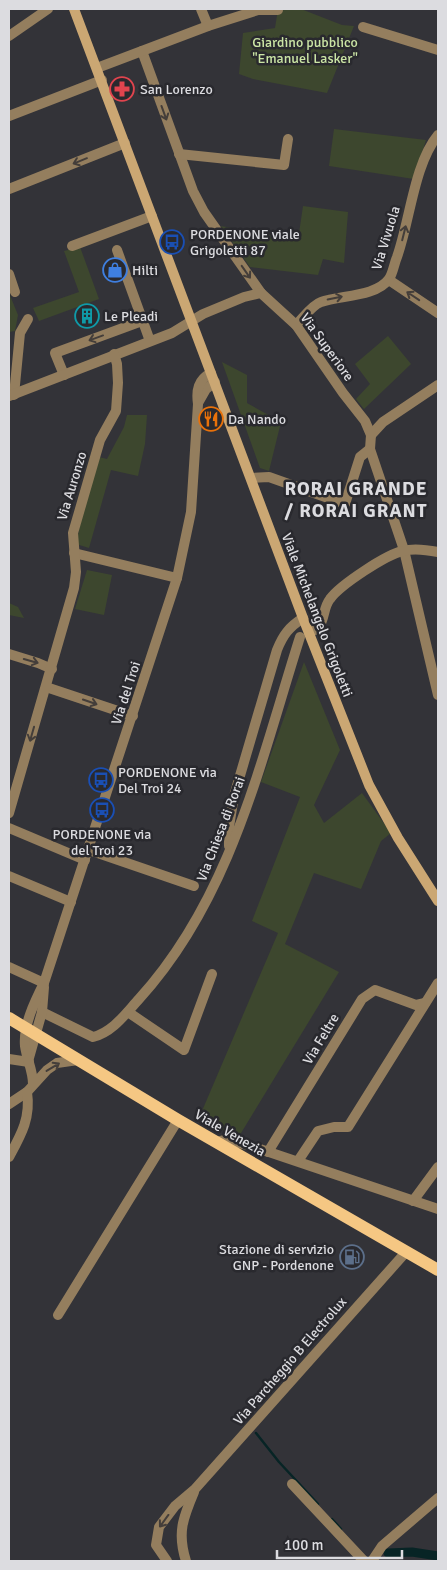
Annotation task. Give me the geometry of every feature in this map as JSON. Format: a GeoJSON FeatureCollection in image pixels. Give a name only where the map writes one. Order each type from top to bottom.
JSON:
{"type":"FeatureCollection","features":[{"type":"Feature","properties":{"kind":"main road","name":"Viale Michelangelo Grigoletti"},"geometry":{"type":"LineString","coordinates":[[74,9],[303,618],[369,785],[398,838],[438,901]]}},
{"type":"Feature","properties":{"kind":"main road","name":"Viale Venezia"},"geometry":{"type":"LineString","coordinates":[[9,1018],[178,1120],[438,1270]]}},
{"type":"Feature","properties":{"kind":"street"},"geometry":{"type":"LineString","coordinates":[[9,36],[48,9]]}},
{"type":"Feature","properties":{"kind":"street"},"geometry":{"type":"LineString","coordinates":[[202,9],[208,26]]}},
{"type":"Feature","properties":{"kind":"street"},"geometry":{"type":"LineString","coordinates":[[96,68],[208,26],[258,10],[278,10]]}},
{"type":"Feature","properties":{"kind":"street"},"geometry":{"type":"LineString","coordinates":[[364,27],[438,50]]}},
{"type":"Feature","properties":{"kind":"street","name":"Via Superiore"},"geometry":{"type":"LineString","coordinates":[[142,51],[192,191],[204,212],[262,293],[296,325],[343,394],[366,421],[371,436]]}},
{"type":"Feature","properties":{"kind":"street"},"geometry":{"type":"LineString","coordinates":[[9,116],[102,80]]}},
{"type":"Feature","properties":{"kind":"street","name":"Via Vivuola"},"geometry":{"type":"LineString","coordinates":[[296,325],[318,302],[365,294],[388,280],[400,247],[424,161],[430,145],[438,135]]}},
{"type":"Feature","properties":{"kind":"street"},"geometry":{"type":"LineString","coordinates":[[179,154],[284,165],[288,139]]}},
{"type":"Feature","properties":{"kind":"street"},"geometry":{"type":"LineString","coordinates":[[9,189],[125,143]]}},
{"type":"Feature","properties":{"kind":"street"},"geometry":{"type":"LineString","coordinates":[[72,246],[152,216]]}},
{"type":"Feature","properties":{"kind":"street"},"geometry":{"type":"LineString","coordinates":[[117,250],[150,341]]}},
{"type":"Feature","properties":{"kind":"street"},"geometry":{"type":"LineString","coordinates":[[9,274],[15,292]]}},
{"type":"Feature","properties":{"kind":"street"},"geometry":{"type":"LineString","coordinates":[[388,280],[438,313]]}},
{"type":"Feature","properties":{"kind":"street"},"geometry":{"type":"LineString","coordinates":[[11,396],[114,354],[172,333],[203,314],[244,297],[262,293]]}},
{"type":"Feature","properties":{"kind":"street"},"geometry":{"type":"LineString","coordinates":[[11,396],[20,333],[28,320]]}},
{"type":"Feature","properties":{"kind":"street"},"geometry":{"type":"LineString","coordinates":[[64,374],[55,353],[142,321]]}},
{"type":"Feature","properties":{"kind":"street","name":"Via Auronzo"},"geometry":{"type":"LineString","coordinates":[[9,813],[13,784],[52,669],[74,588],[76,572],[73,533],[85,487],[100,440],[116,411],[118,383],[117,364],[114,354]]}},
{"type":"Feature","properties":{"kind":"street","name":"Via del Troi"},"geometry":{"type":"LineString","coordinates":[[32,1031],[36,1001],[44,983],[86,860],[177,578],[191,512],[198,404],[197,389],[205,376],[213,378]]}},
{"type":"Feature","properties":{"kind":"street"},"geometry":{"type":"LineString","coordinates":[[438,384],[383,422],[371,436],[370,449],[404,550],[438,695]]}},
{"type":"Feature","properties":{"kind":"street"},"geometry":{"type":"LineString","coordinates":[[250,478],[269,477],[345,504],[360,457],[370,449]]}},
{"type":"Feature","properties":{"kind":"street"},"geometry":{"type":"LineString","coordinates":[[315,630],[322,623],[326,604],[330,598],[355,577],[404,550],[438,552]]}},
{"type":"Feature","properties":{"kind":"street"},"geometry":{"type":"LineString","coordinates":[[74,553],[177,578]]}},
{"type":"Feature","properties":{"kind":"street"},"geometry":{"type":"LineString","coordinates":[[229,852],[229,827],[234,796],[277,650],[287,630],[303,618]]}},
{"type":"Feature","properties":{"kind":"street","name":"Via Chiesa di Rorai"},"geometry":{"type":"LineString","coordinates":[[42,1012],[93,1037],[101,1035],[112,1028],[128,1012],[170,963],[211,894],[242,820],[300,637]]}},
{"type":"Feature","properties":{"kind":"street"},"geometry":{"type":"LineString","coordinates":[[9,654],[52,669]]}},
{"type":"Feature","properties":{"kind":"street"},"geometry":{"type":"LineString","coordinates":[[46,687],[133,716]]}},
{"type":"Feature","properties":{"kind":"street"},"geometry":{"type":"LineString","coordinates":[[9,828],[86,860]]}},
{"type":"Feature","properties":{"kind":"street"},"geometry":{"type":"LineString","coordinates":[[89,850],[194,886]]}},
{"type":"Feature","properties":{"kind":"street"},"geometry":{"type":"LineString","coordinates":[[9,876],[71,902]]}},
{"type":"Feature","properties":{"kind":"street"},"geometry":{"type":"LineString","coordinates":[[9,967],[44,983]]}},
{"type":"Feature","properties":{"kind":"street"},"geometry":{"type":"LineString","coordinates":[[128,1012],[184,1050],[212,974]]}},
{"type":"Feature","properties":{"kind":"street","name":"Via del Troi"},"geometry":{"type":"LineString","coordinates":[[32,1031],[42,1012],[44,983]]}},
{"type":"Feature","properties":{"kind":"street"},"geometry":{"type":"LineString","coordinates":[[298,1161],[318,1131],[334,1127],[348,1127],[438,983]]}},
{"type":"Feature","properties":{"kind":"street","name":"Via Feltre"},"geometry":{"type":"LineString","coordinates":[[268,1152],[362,999],[374,990],[416,1005],[425,1003]]}},
{"type":"Feature","properties":{"kind":"street"},"geometry":{"type":"LineString","coordinates":[[9,1157],[20,1138],[27,1119],[33,1074],[28,1062],[25,1045],[32,1031]]}},
{"type":"Feature","properties":{"kind":"street"},"geometry":{"type":"LineString","coordinates":[[9,1059],[28,1062]]}},
{"type":"Feature","properties":{"kind":"street"},"geometry":{"type":"LineString","coordinates":[[9,1104],[57,1063],[78,1060]]}},
{"type":"Feature","properties":{"kind":"street"},"geometry":{"type":"LineString","coordinates":[[58,1315],[178,1120]]}},
{"type":"Feature","properties":{"kind":"street"},"geometry":{"type":"LineString","coordinates":[[216,1142],[224,1140],[298,1161],[438,1209]]}},
{"type":"Feature","properties":{"kind":"street"},"geometry":{"type":"LineString","coordinates":[[413,1201],[438,1167]]}},
{"type":"Feature","properties":{"kind":"street","name":"Via Parcheggio B Electrolux"},"geometry":{"type":"LineString","coordinates":[[167,1561],[156,1545],[159,1527],[175,1506],[195,1489],[359,1302],[406,1252]]}},
{"type":"Feature","properties":{"kind":"street"},"geometry":{"type":"LineString","coordinates":[[292,1484],[366,1560],[378,1552],[438,1498]]}},
{"type":"Feature","properties":{"kind":"street","name":"Via Parcheggio B Electrolux"},"geometry":{"type":"LineString","coordinates":[[185,1561],[181,1532],[184,1517],[195,1489]]}},
{"type":"Feature","properties":{"kind":"green space","name":"Giardino pubblico \"Emanuel Lasker\""},"geometry":{"type":"Polygon","coordinates":[[[278,9],[301,9],[342,25],[354,26],[327,93],[253,79],[239,74],[243,33],[275,28],[278,9]]]}},
{"type":"Feature","properties":{"kind":"green space"},"geometry":{"type":"Polygon","coordinates":[[[334,129],[426,140],[414,179],[329,166],[334,129]]]}},
{"type":"Feature","properties":{"kind":"green space"},"geometry":{"type":"Polygon","coordinates":[[[303,206],[348,212],[344,263],[323,259],[318,275],[250,267],[221,226],[298,240],[303,206]]]}},
{"type":"Feature","properties":{"kind":"green space"},"geometry":{"type":"Polygon","coordinates":[[[80,247],[99,299],[39,321],[33,308],[79,292],[64,251],[80,247]]]}},
{"type":"Feature","properties":{"kind":"green space"},"geometry":{"type":"Polygon","coordinates":[[[9,293],[18,315],[15,331],[9,332],[9,293]]]}},
{"type":"Feature","properties":{"kind":"green space"},"geometry":{"type":"Polygon","coordinates":[[[388,336],[411,364],[364,409],[356,399],[370,384],[355,364],[388,336]]]}},
{"type":"Feature","properties":{"kind":"green space"},"geometry":{"type":"Polygon","coordinates":[[[222,362],[247,375],[247,403],[281,422],[269,471],[260,468],[222,362]]]}},
{"type":"Feature","properties":{"kind":"green space"},"geometry":{"type":"Polygon","coordinates":[[[127,415],[147,415],[145,444],[138,476],[111,470],[89,548],[76,544],[95,456],[107,459],[124,427],[127,415]]]}},
{"type":"Feature","properties":{"kind":"green space"},"geometry":{"type":"Polygon","coordinates":[[[87,570],[112,575],[104,615],[75,609],[87,570]]]}},
{"type":"Feature","properties":{"kind":"green space"},"geometry":{"type":"Polygon","coordinates":[[[9,603],[18,607],[24,618],[9,615],[9,603]]]}},
{"type":"Feature","properties":{"kind":"green space"},"geometry":{"type":"Polygon","coordinates":[[[304,662],[340,750],[314,805],[324,823],[362,793],[391,833],[381,841],[361,889],[314,873],[285,944],[339,972],[238,1138],[199,1118],[278,933],[252,921],[300,797],[261,782],[304,662]]]}},
{"type":"Feature","properties":{"kind":"waterway"},"geometry":{"type":"LineString","coordinates":[[256,1433],[279,1462],[318,1504]]}},
{"type":"Feature","properties":{"kind":"waterway"},"geometry":{"type":"LineString","coordinates":[[332,1519],[341,1529]]}},
{"type":"Feature","properties":{"kind":"waterway"},"geometry":{"type":"LineString","coordinates":[[388,1553],[412,1552],[438,1556]]}},
{"type":"Feature","properties":{"kind":"place","name":"San Lorenzo"},"geometry":{"type":"Point","coordinates":[122,89]}},
{"type":"Feature","properties":{"kind":"place","name":"PORDENONE viale Grigoletti 87"},"geometry":{"type":"Point","coordinates":[172,242]}},
{"type":"Feature","properties":{"kind":"place","name":"Hilti"},"geometry":{"type":"Point","coordinates":[115,270]}},
{"type":"Feature","properties":{"kind":"place","name":"Le Pleadi"},"geometry":{"type":"Point","coordinates":[87,316]}},
{"type":"Feature","properties":{"kind":"place","name":"Da Nando"},"geometry":{"type":"Point","coordinates":[211,419]}},
{"type":"Feature","properties":{"kind":"place","name":"PORDENONE via Del Troi 24"},"geometry":{"type":"Point","coordinates":[101,780]}},
{"type":"Feature","properties":{"kind":"place","name":"PORDENONE via del Troi 23"},"geometry":{"type":"Point","coordinates":[102,810]}},
{"type":"Feature","properties":{"kind":"place","name":"Stazione di servizio GNP - Pordenone"},"geometry":{"type":"Point","coordinates":[352,1257]}},
{"type":"Feature","properties":{"kind":"district","name":"RORAI GRANDE / RORAI GRANT"},"geometry":{"type":"Point","coordinates":[356,500]}}]}
